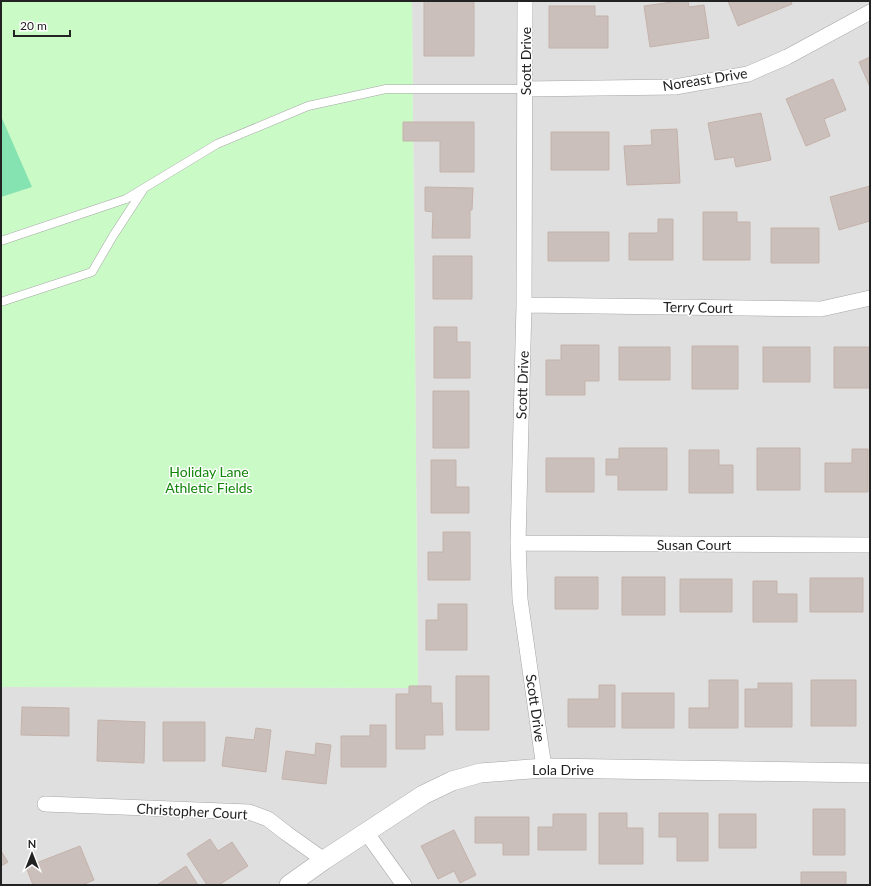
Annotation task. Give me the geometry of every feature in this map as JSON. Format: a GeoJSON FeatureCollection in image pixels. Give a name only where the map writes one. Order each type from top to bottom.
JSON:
{"type":"FeatureCollection","features":[{"type":"Feature","properties":{"kind":"street","name":"Scott Drive"},"geometry":{"type":"LineString","coordinates":[[525,1],[524,305],[518,543],[520,599],[544,768]]}},
{"type":"Feature","properties":{"kind":"street","name":"Noreast Drive"},"geometry":{"type":"LineString","coordinates":[[525,89],[676,87],[748,74],[788,57],[870,12]]}},
{"type":"Feature","properties":{"kind":"street","name":"Terry Court"},"geometry":{"type":"LineString","coordinates":[[524,305],[821,309],[870,298]]}},
{"type":"Feature","properties":{"kind":"street","name":"Susan Court"},"geometry":{"type":"LineString","coordinates":[[518,543],[870,545]]}},
{"type":"Feature","properties":{"kind":"street","name":"Lola Drive"},"geometry":{"type":"LineString","coordinates":[[289,885],[324,860],[423,795],[452,781],[480,773],[544,768],[870,773]]}},
{"type":"Feature","properties":{"kind":"street","name":"Christopher Court"},"geometry":{"type":"LineString","coordinates":[[45,804],[249,812],[268,819],[324,860]]}},
{"type":"Feature","properties":{"kind":"street"},"geometry":{"type":"LineString","coordinates":[[366,832],[404,885]]}},
{"type":"Feature","properties":{"kind":"lane"},"geometry":{"type":"LineString","coordinates":[[1,242],[126,199],[217,144],[308,106],[386,89],[525,89]]}},
{"type":"Feature","properties":{"kind":"lane"},"geometry":{"type":"LineString","coordinates":[[1,302],[92,272],[144,188]]}},
{"type":"Feature","properties":{"kind":"shaded area"},"geometry":{"type":"Polygon","coordinates":[[[412,1],[870,1],[870,885],[1,885],[1,687],[418,688],[412,1]]]}},
{"type":"Feature","properties":{"kind":"green space","name":"Holiday Lane Athletic Fields"},"geometry":{"type":"Polygon","coordinates":[[[1,1],[412,1],[418,688],[1,687],[1,1]]]}},
{"type":"Feature","properties":{"kind":"green space"},"geometry":{"type":"Polygon","coordinates":[[[1,116],[32,187],[1,197],[1,116]]]}},
{"type":"Feature","properties":{"kind":"building"},"geometry":{"type":"Polygon","coordinates":[[[424,1],[474,1],[474,56],[424,56],[424,1]]]}},
{"type":"Feature","properties":{"kind":"building"},"geometry":{"type":"Polygon","coordinates":[[[688,1],[689,7],[704,5],[709,38],[650,47],[644,6],[688,1]]]}},
{"type":"Feature","properties":{"kind":"building"},"geometry":{"type":"Polygon","coordinates":[[[728,1],[791,1],[792,4],[738,26],[728,1]]]}},
{"type":"Feature","properties":{"kind":"building"},"geometry":{"type":"Polygon","coordinates":[[[549,6],[595,6],[595,16],[608,16],[608,48],[549,48],[549,6]]]}},
{"type":"Feature","properties":{"kind":"building"},"geometry":{"type":"Polygon","coordinates":[[[870,57],[870,87],[859,62],[870,57]]]}},
{"type":"Feature","properties":{"kind":"building"},"geometry":{"type":"Polygon","coordinates":[[[833,79],[846,110],[824,119],[830,136],[806,146],[786,99],[833,79]]]}},
{"type":"Feature","properties":{"kind":"building"},"geometry":{"type":"Polygon","coordinates":[[[761,113],[771,160],[736,167],[734,157],[715,160],[708,123],[761,113]]]}},
{"type":"Feature","properties":{"kind":"building"},"geometry":{"type":"Polygon","coordinates":[[[403,122],[474,122],[474,172],[440,172],[440,141],[403,141],[403,122]]]}},
{"type":"Feature","properties":{"kind":"building"},"geometry":{"type":"Polygon","coordinates":[[[677,129],[680,183],[627,185],[624,146],[652,145],[651,130],[677,129]]]}},
{"type":"Feature","properties":{"kind":"building"},"geometry":{"type":"Polygon","coordinates":[[[551,132],[609,132],[609,170],[551,170],[551,132]]]}},
{"type":"Feature","properties":{"kind":"building"},"geometry":{"type":"Polygon","coordinates":[[[870,186],[870,221],[839,230],[830,197],[870,186]]]}},
{"type":"Feature","properties":{"kind":"building"},"geometry":{"type":"Polygon","coordinates":[[[425,187],[473,188],[472,210],[470,210],[470,238],[432,238],[433,212],[425,211],[425,187]]]}},
{"type":"Feature","properties":{"kind":"building"},"geometry":{"type":"Polygon","coordinates":[[[703,212],[737,212],[737,222],[750,222],[750,260],[703,260],[703,212]]]}},
{"type":"Feature","properties":{"kind":"building"},"geometry":{"type":"Polygon","coordinates":[[[658,219],[673,219],[673,260],[629,260],[629,233],[658,233],[658,219]]]}},
{"type":"Feature","properties":{"kind":"building"},"geometry":{"type":"Polygon","coordinates":[[[771,228],[819,228],[819,263],[771,263],[771,228]]]}},
{"type":"Feature","properties":{"kind":"building"},"geometry":{"type":"Polygon","coordinates":[[[548,232],[609,232],[609,261],[548,261],[548,232]]]}},
{"type":"Feature","properties":{"kind":"building"},"geometry":{"type":"Polygon","coordinates":[[[433,256],[472,256],[472,299],[433,299],[433,256]]]}},
{"type":"Feature","properties":{"kind":"building"},"geometry":{"type":"Polygon","coordinates":[[[434,327],[457,327],[457,342],[470,342],[470,378],[434,378],[434,327]]]}},
{"type":"Feature","properties":{"kind":"building"},"geometry":{"type":"Polygon","coordinates":[[[561,345],[599,345],[599,381],[585,381],[585,395],[546,395],[546,360],[561,360],[561,345]]]}},
{"type":"Feature","properties":{"kind":"building"},"geometry":{"type":"Polygon","coordinates":[[[692,346],[738,346],[738,389],[692,389],[692,346]]]}},
{"type":"Feature","properties":{"kind":"building"},"geometry":{"type":"Polygon","coordinates":[[[619,347],[670,347],[670,380],[619,380],[619,347]]]}},
{"type":"Feature","properties":{"kind":"building"},"geometry":{"type":"Polygon","coordinates":[[[763,347],[810,347],[810,382],[763,382],[763,347]]]}},
{"type":"Feature","properties":{"kind":"building"},"geometry":{"type":"Polygon","coordinates":[[[834,347],[870,347],[870,388],[834,388],[834,347]]]}},
{"type":"Feature","properties":{"kind":"building"},"geometry":{"type":"Polygon","coordinates":[[[433,391],[469,391],[469,448],[433,448],[433,391]]]}},
{"type":"Feature","properties":{"kind":"building"},"geometry":{"type":"Polygon","coordinates":[[[619,448],[667,448],[667,490],[618,490],[618,475],[606,475],[606,459],[619,459],[619,448]]]}},
{"type":"Feature","properties":{"kind":"building"},"geometry":{"type":"Polygon","coordinates":[[[757,448],[800,448],[800,490],[757,490],[757,448]]]}},
{"type":"Feature","properties":{"kind":"building"},"geometry":{"type":"Polygon","coordinates":[[[852,449],[868,449],[868,492],[825,492],[825,463],[852,463],[852,449]]]}},
{"type":"Feature","properties":{"kind":"building"},"geometry":{"type":"Polygon","coordinates":[[[689,450],[719,450],[719,465],[733,465],[733,493],[689,493],[689,450]]]}},
{"type":"Feature","properties":{"kind":"building"},"geometry":{"type":"Polygon","coordinates":[[[546,458],[594,458],[594,492],[546,492],[546,458]]]}},
{"type":"Feature","properties":{"kind":"building"},"geometry":{"type":"Polygon","coordinates":[[[431,460],[456,460],[456,487],[469,487],[469,513],[431,513],[431,460]]]}},
{"type":"Feature","properties":{"kind":"building"},"geometry":{"type":"Polygon","coordinates":[[[443,532],[470,532],[470,580],[428,580],[428,552],[443,552],[443,532]]]}},
{"type":"Feature","properties":{"kind":"building"},"geometry":{"type":"Polygon","coordinates":[[[555,577],[598,577],[598,609],[555,609],[555,577]]]}},
{"type":"Feature","properties":{"kind":"building"},"geometry":{"type":"Polygon","coordinates":[[[622,577],[665,577],[665,615],[622,615],[622,577]]]}},
{"type":"Feature","properties":{"kind":"building"},"geometry":{"type":"Polygon","coordinates":[[[810,578],[863,578],[863,612],[810,612],[810,578]]]}},
{"type":"Feature","properties":{"kind":"building"},"geometry":{"type":"Polygon","coordinates":[[[680,579],[732,579],[732,612],[680,612],[680,579]]]}},
{"type":"Feature","properties":{"kind":"building"},"geometry":{"type":"Polygon","coordinates":[[[753,581],[777,581],[777,594],[797,594],[797,622],[753,622],[753,581]]]}},
{"type":"Feature","properties":{"kind":"building"},"geometry":{"type":"Polygon","coordinates":[[[438,604],[467,604],[467,650],[426,650],[426,620],[438,620],[438,604]]]}},
{"type":"Feature","properties":{"kind":"building"},"geometry":{"type":"Polygon","coordinates":[[[456,676],[489,676],[489,730],[456,730],[456,676]]]}},
{"type":"Feature","properties":{"kind":"building"},"geometry":{"type":"Polygon","coordinates":[[[709,680],[738,680],[738,728],[689,728],[689,708],[709,708],[709,680]]]}},
{"type":"Feature","properties":{"kind":"building"},"geometry":{"type":"Polygon","coordinates":[[[811,680],[856,680],[856,726],[811,726],[811,680]]]}},
{"type":"Feature","properties":{"kind":"building"},"geometry":{"type":"Polygon","coordinates":[[[758,683],[792,683],[792,727],[745,727],[745,689],[758,689],[758,683]]]}},
{"type":"Feature","properties":{"kind":"building"},"geometry":{"type":"Polygon","coordinates":[[[599,685],[615,685],[615,727],[568,727],[568,699],[599,699],[599,685]]]}},
{"type":"Feature","properties":{"kind":"building"},"geometry":{"type":"Polygon","coordinates":[[[409,686],[431,686],[431,703],[442,703],[443,735],[425,735],[425,749],[396,749],[396,694],[409,694],[409,686]]]}},
{"type":"Feature","properties":{"kind":"building"},"geometry":{"type":"Polygon","coordinates":[[[622,693],[674,693],[674,728],[622,728],[622,693]]]}},
{"type":"Feature","properties":{"kind":"building"},"geometry":{"type":"Polygon","coordinates":[[[22,707],[69,708],[69,736],[21,735],[22,707]]]}},
{"type":"Feature","properties":{"kind":"building"},"geometry":{"type":"Polygon","coordinates":[[[98,720],[145,722],[144,763],[97,761],[98,720]]]}},
{"type":"Feature","properties":{"kind":"building"},"geometry":{"type":"Polygon","coordinates":[[[163,722],[205,722],[205,761],[163,761],[163,722]]]}},
{"type":"Feature","properties":{"kind":"building"},"geometry":{"type":"Polygon","coordinates":[[[370,725],[386,725],[386,767],[341,767],[341,736],[370,736],[370,725]]]}},
{"type":"Feature","properties":{"kind":"building"},"geometry":{"type":"Polygon","coordinates":[[[256,728],[271,730],[266,772],[222,766],[226,737],[254,740],[256,728]]]}},
{"type":"Feature","properties":{"kind":"building"},"geometry":{"type":"Polygon","coordinates":[[[316,743],[331,745],[326,784],[282,779],[286,751],[315,755],[316,743]]]}},
{"type":"Feature","properties":{"kind":"building"},"geometry":{"type":"Polygon","coordinates":[[[813,809],[845,809],[845,855],[813,855],[813,809]]]}},
{"type":"Feature","properties":{"kind":"building"},"geometry":{"type":"Polygon","coordinates":[[[599,813],[627,813],[627,828],[643,828],[643,864],[599,864],[599,813]]]}},
{"type":"Feature","properties":{"kind":"building"},"geometry":{"type":"Polygon","coordinates":[[[659,813],[708,813],[708,861],[677,861],[677,837],[659,837],[659,813]]]}},
{"type":"Feature","properties":{"kind":"building"},"geometry":{"type":"Polygon","coordinates":[[[553,814],[586,814],[586,850],[538,850],[538,827],[553,827],[553,814]]]}},
{"type":"Feature","properties":{"kind":"building"},"geometry":{"type":"Polygon","coordinates":[[[719,814],[756,814],[756,848],[719,848],[719,814]]]}},
{"type":"Feature","properties":{"kind":"building"},"geometry":{"type":"Polygon","coordinates":[[[475,817],[529,817],[529,855],[503,855],[503,843],[475,843],[475,817]]]}},
{"type":"Feature","properties":{"kind":"building"},"geometry":{"type":"Polygon","coordinates":[[[454,830],[476,875],[460,883],[454,871],[438,879],[421,846],[454,830]]]}},
{"type":"Feature","properties":{"kind":"building"},"geometry":{"type":"Polygon","coordinates":[[[210,839],[218,851],[232,842],[248,866],[219,885],[207,885],[187,854],[210,839]]]}},
{"type":"Feature","properties":{"kind":"building"},"geometry":{"type":"Polygon","coordinates":[[[80,846],[94,880],[82,885],[33,885],[26,867],[80,846]]]}},
{"type":"Feature","properties":{"kind":"building"},"geometry":{"type":"Polygon","coordinates":[[[1,851],[8,862],[1,866],[1,851]]]}},
{"type":"Feature","properties":{"kind":"building"},"geometry":{"type":"Polygon","coordinates":[[[186,866],[198,885],[157,885],[186,866]]]}},
{"type":"Feature","properties":{"kind":"building"},"geometry":{"type":"Polygon","coordinates":[[[801,872],[846,872],[846,885],[801,885],[801,872]]]}}]}
